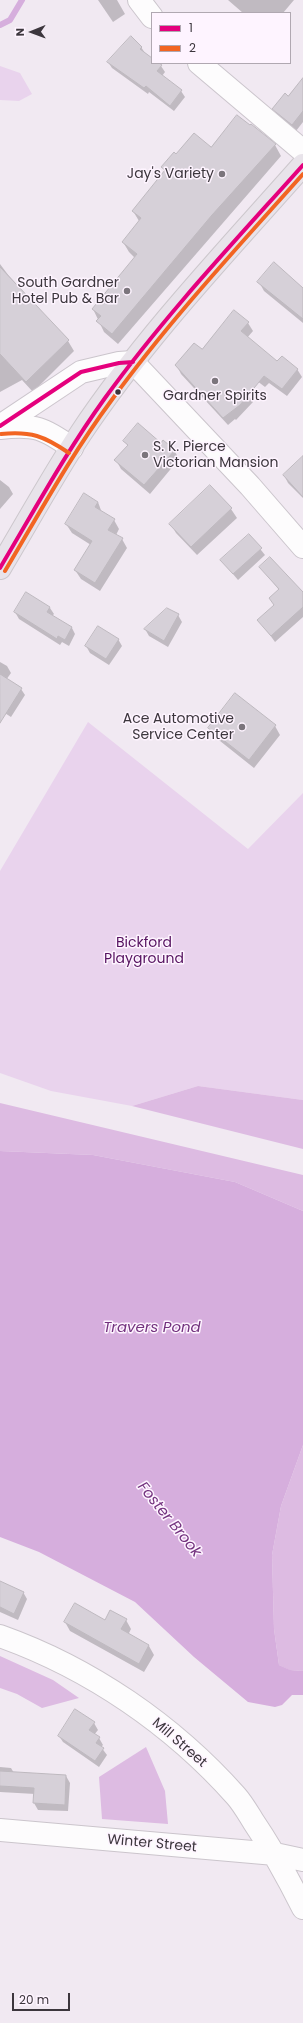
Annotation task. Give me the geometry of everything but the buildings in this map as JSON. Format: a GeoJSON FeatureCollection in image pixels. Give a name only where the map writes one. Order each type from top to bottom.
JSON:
{"type":"FeatureCollection","features":[{"type":"Feature","properties":{"kind":"main road"},"geometry":{"type":"LineString","coordinates":[[0,568],[72,448],[133,362],[209,272],[303,165]]}},
{"type":"Feature","properties":{"kind":"street"},"geometry":{"type":"LineString","coordinates":[[139,0],[151,16]]}},
{"type":"Feature","properties":{"kind":"street"},"geometry":{"type":"LineString","coordinates":[[200,64],[303,151]]}},
{"type":"Feature","properties":{"kind":"street"},"geometry":{"type":"LineString","coordinates":[[0,427],[81,372],[119,363],[133,362],[250,486],[303,547]]}},
{"type":"Feature","properties":{"kind":"street"},"geometry":{"type":"LineString","coordinates":[[0,427],[31,426],[53,435],[72,448]]}},
{"type":"Feature","properties":{"kind":"street","name":"Mill Street"},"geometry":{"type":"LineString","coordinates":[[0,1636],[83,1673],[137,1708],[185,1744],[237,1797],[275,1854],[303,1908]]}},
{"type":"Feature","properties":{"kind":"street","name":"Winter Street"},"geometry":{"type":"LineString","coordinates":[[0,1830],[275,1854],[303,1860]]}},
{"type":"Feature","properties":{"kind":"green space"},"geometry":{"type":"Polygon","coordinates":[[[0,66],[20,73],[32,94],[19,101],[0,100],[0,66]]]}},
{"type":"Feature","properties":{"kind":"green space","name":"Bickford Playground"},"geometry":{"type":"Polygon","coordinates":[[[88,722],[248,849],[303,793],[303,1100],[198,1086],[132,1106],[51,1091],[0,1073],[0,871],[88,722]]]}},
{"type":"Feature","properties":{"kind":"shaded area"},"geometry":{"type":"Polygon","coordinates":[[[198,1086],[303,1100],[303,1149],[132,1106],[198,1086]]]}},
{"type":"Feature","properties":{"kind":"shaded area"},"geometry":{"type":"Polygon","coordinates":[[[0,1103],[303,1175],[303,1211],[235,1182],[93,1155],[0,1151],[0,1103]]]}},
{"type":"Feature","properties":{"kind":"shaded area"},"geometry":{"type":"Polygon","coordinates":[[[303,1445],[303,1671],[289,1670],[279,1665],[274,1629],[272,1555],[281,1506],[303,1445]]]}},
{"type":"Feature","properties":{"kind":"shaded area"},"geometry":{"type":"Polygon","coordinates":[[[0,1656],[53,1680],[79,1698],[42,1708],[17,1694],[0,1688],[0,1656]]]}},
{"type":"Feature","properties":{"kind":"shaded area"},"geometry":{"type":"Polygon","coordinates":[[[146,1747],[165,1791],[168,1824],[102,1819],[99,1777],[146,1747]]]}},
{"type":"Feature","properties":{"kind":"water","name":"Travers Pond"},"geometry":{"type":"Polygon","coordinates":[[[0,1151],[93,1155],[235,1182],[303,1211],[303,1445],[281,1506],[272,1555],[274,1629],[279,1665],[290,1670],[303,1671],[303,1695],[292,1695],[282,1705],[275,1707],[248,1702],[194,1657],[135,1602],[39,1552],[0,1537],[0,1151]]]}},
{"type":"Feature","properties":{"kind":"waterway"},"geometry":{"type":"LineString","coordinates":[[0,25],[10,20],[22,0]]}},
{"type":"Feature","properties":{"kind":"transit line","name":"1"},"geometry":{"type":"LineString","coordinates":[[0,568],[77,439],[128,367],[201,279],[303,165]]}},
{"type":"Feature","properties":{"kind":"transit line","name":"2"},"geometry":{"type":"LineString","coordinates":[[5,571],[82,442],[133,371],[204,285],[303,174]]}},
{"type":"Feature","properties":{"kind":"transit line","name":"1"},"geometry":{"type":"LineString","coordinates":[[0,426],[81,372],[119,363],[133,362]]}},
{"type":"Feature","properties":{"kind":"transit line","name":"2"},"geometry":{"type":"LineString","coordinates":[[1,434],[21,433],[37,436],[52,442],[69,453]]}},
{"type":"Feature","properties":{"kind":"place","name":"Jay's Variety"},"geometry":{"type":"Point","coordinates":[222,174]}},
{"type":"Feature","properties":{"kind":"place","name":"South Gardner Hotel Pub & Bar"},"geometry":{"type":"Point","coordinates":[127,291]}},
{"type":"Feature","properties":{"kind":"place","name":"Gardner Spirits"},"geometry":{"type":"Point","coordinates":[215,381]}},
{"type":"Feature","properties":{"kind":"place","name":"S. K. Pierce Victorian Mansion"},"geometry":{"type":"Point","coordinates":[145,455]}},
{"type":"Feature","properties":{"kind":"place","name":"Ace Automotive Service Center"},"geometry":{"type":"Point","coordinates":[242,727]}},
{"type":"Feature","properties":{"kind":"water label","name":"Foster Brook"},"geometry":{"type":"Point","coordinates":[169,1520]}}]}
